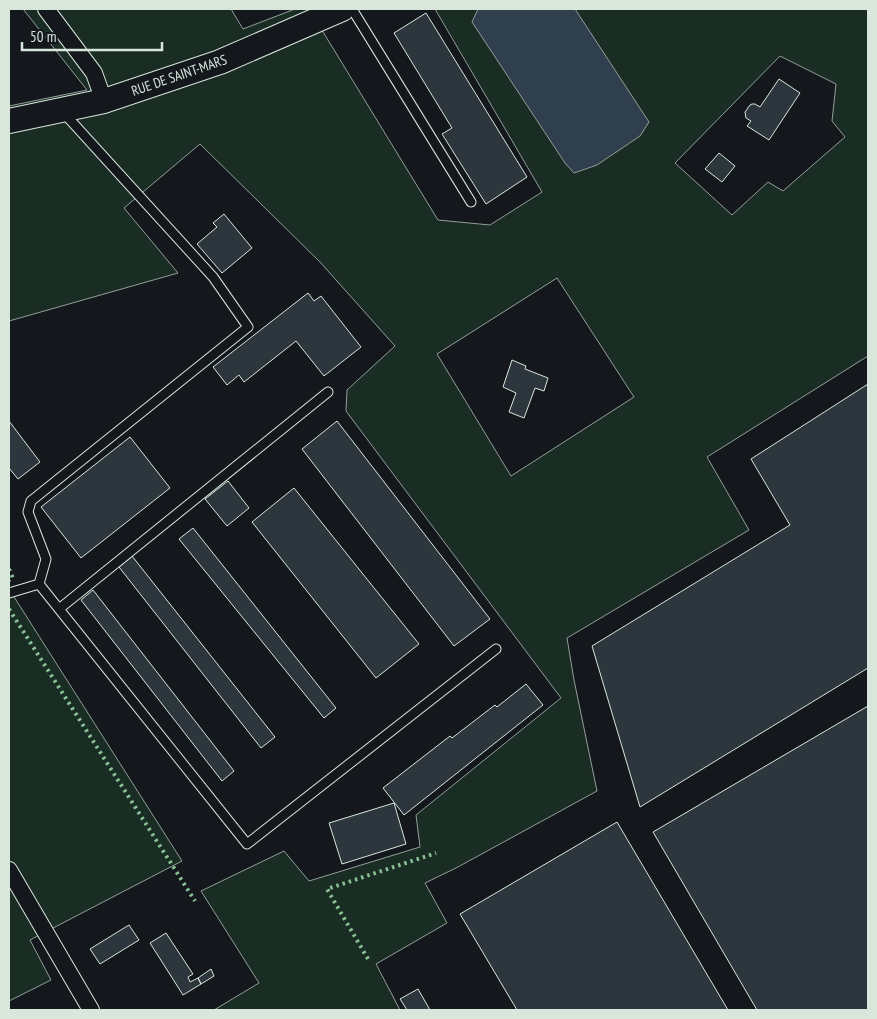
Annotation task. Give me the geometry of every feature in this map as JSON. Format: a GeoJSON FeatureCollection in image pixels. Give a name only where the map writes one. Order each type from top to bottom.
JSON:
{"type":"FeatureCollection","features":[{"type":"Feature","properties":{"kind":"street"},"geometry":{"type":"LineString","coordinates":[[46,9],[94,72],[104,101]]}},
{"type":"Feature","properties":{"kind":"street","name":"RUE DE SAINT-MARS"},"geometry":{"type":"LineString","coordinates":[[9,122],[104,101],[220,62],[342,9]]}},
{"type":"Feature","properties":{"kind":"street"},"geometry":{"type":"LineString","coordinates":[[9,870],[90,1010]]}},
{"type":"Feature","properties":{"kind":"lane"},"geometry":{"type":"LineString","coordinates":[[352,9],[471,202]]}},
{"type":"Feature","properties":{"kind":"lane"},"geometry":{"type":"LineString","coordinates":[[39,584],[46,559],[28,512],[31,501],[248,327],[213,278],[62,111]]}},
{"type":"Feature","properties":{"kind":"lane"},"geometry":{"type":"LineString","coordinates":[[59,609],[328,392]]}},
{"type":"Feature","properties":{"kind":"lane"},"geometry":{"type":"LineString","coordinates":[[9,594],[39,584]]}},
{"type":"Feature","properties":{"kind":"lane"},"geometry":{"type":"LineString","coordinates":[[39,584],[246,844],[496,649]]}},
{"type":"Feature","properties":{"kind":"green space"},"geometry":{"type":"Polygon","coordinates":[[[23,9],[231,9],[243,29],[295,9],[309,9],[438,220],[490,225],[542,192],[435,9],[868,9],[868,356],[707,457],[749,530],[567,638],[597,791],[425,883],[447,923],[376,964],[400,1010],[214,1010],[259,983],[201,891],[284,851],[309,881],[420,847],[416,815],[561,698],[346,411],[347,390],[395,346],[320,262],[200,144],[124,208],[178,273],[9,321],[9,106],[87,90],[23,9]],[[780,56],[675,163],[732,215],[768,182],[783,191],[845,137],[832,121],[836,84],[780,56]],[[557,278],[437,354],[511,476],[634,397],[557,278]]]}},
{"type":"Feature","properties":{"kind":"green space"},"geometry":{"type":"Polygon","coordinates":[[[9,589],[182,861],[30,940],[51,980],[9,1001],[9,589]]]}},
{"type":"Feature","properties":{"kind":"water"},"geometry":{"type":"Polygon","coordinates":[[[478,9],[575,9],[649,122],[640,136],[597,165],[574,173],[565,163],[472,22],[478,9]]]}},
{"type":"Feature","properties":{"kind":"building"},"geometry":{"type":"Polygon","coordinates":[[[426,13],[527,177],[486,204],[442,134],[452,128],[394,33],[426,13]]]}},
{"type":"Feature","properties":{"kind":"building"},"geometry":{"type":"Polygon","coordinates":[[[779,79],[800,93],[769,140],[747,126],[751,121],[746,118],[745,112],[752,104],[760,107],[779,79]]]}},
{"type":"Feature","properties":{"kind":"building"},"geometry":{"type":"Polygon","coordinates":[[[719,153],[735,166],[722,182],[705,169],[719,153]]]}},
{"type":"Feature","properties":{"kind":"building"},"geometry":{"type":"Polygon","coordinates":[[[224,214],[252,248],[222,273],[197,244],[217,227],[213,223],[224,214]]]}},
{"type":"Feature","properties":{"kind":"building"},"geometry":{"type":"Polygon","coordinates":[[[308,293],[314,301],[321,296],[361,347],[324,376],[296,341],[244,382],[239,375],[227,385],[213,367],[308,293]]]}},
{"type":"Feature","properties":{"kind":"building"},"geometry":{"type":"Polygon","coordinates":[[[512,360],[526,366],[525,369],[548,378],[544,391],[535,388],[524,418],[509,412],[516,393],[503,387],[512,360]]]}},
{"type":"Feature","properties":{"kind":"building"},"geometry":{"type":"Polygon","coordinates":[[[868,384],[868,668],[640,807],[592,646],[790,525],[751,459],[868,384]]]}},
{"type":"Feature","properties":{"kind":"building"},"geometry":{"type":"Polygon","coordinates":[[[9,421],[40,462],[18,479],[9,468],[9,421]]]}},
{"type":"Feature","properties":{"kind":"building"},"geometry":{"type":"Polygon","coordinates":[[[337,421],[490,619],[454,646],[302,449],[337,421]]]}},
{"type":"Feature","properties":{"kind":"building"},"geometry":{"type":"Polygon","coordinates":[[[130,437],[170,488],[81,558],[41,507],[130,437]]]}},
{"type":"Feature","properties":{"kind":"building"},"geometry":{"type":"Polygon","coordinates":[[[228,481],[249,508],[227,526],[205,499],[228,481]]]}},
{"type":"Feature","properties":{"kind":"building"},"geometry":{"type":"Polygon","coordinates":[[[294,488],[419,644],[376,678],[252,522],[294,488]]]}},
{"type":"Feature","properties":{"kind":"building"},"geometry":{"type":"Polygon","coordinates":[[[193,528],[336,708],[324,718],[179,539],[193,528]]]}},
{"type":"Feature","properties":{"kind":"building"},"geometry":{"type":"Polygon","coordinates":[[[132,556],[275,737],[261,748],[119,567],[132,556]]]}},
{"type":"Feature","properties":{"kind":"building"},"geometry":{"type":"Polygon","coordinates":[[[93,590],[234,771],[222,781],[81,600],[93,590]]]}},
{"type":"Feature","properties":{"kind":"building"},"geometry":{"type":"Polygon","coordinates":[[[526,684],[543,705],[404,815],[383,788],[450,736],[452,738],[526,684]]]}},
{"type":"Feature","properties":{"kind":"building"},"geometry":{"type":"Polygon","coordinates":[[[868,706],[868,1010],[757,1010],[653,832],[868,706]]]}},
{"type":"Feature","properties":{"kind":"building"},"geometry":{"type":"Polygon","coordinates":[[[394,803],[406,844],[342,864],[329,823],[394,803]]]}},
{"type":"Feature","properties":{"kind":"building"},"geometry":{"type":"Polygon","coordinates":[[[617,822],[728,1010],[517,1010],[460,914],[617,822]]]}},
{"type":"Feature","properties":{"kind":"building"},"geometry":{"type":"Polygon","coordinates":[[[129,925],[139,940],[100,964],[90,949],[129,925]]]}},
{"type":"Feature","properties":{"kind":"building"},"geometry":{"type":"Polygon","coordinates":[[[166,933],[193,974],[188,977],[190,982],[198,978],[201,984],[183,995],[150,943],[166,933]]]}},
{"type":"Feature","properties":{"kind":"building"},"geometry":{"type":"Polygon","coordinates":[[[211,969],[214,976],[201,984],[198,978],[211,969]]]}},
{"type":"Feature","properties":{"kind":"building"},"geometry":{"type":"Polygon","coordinates":[[[418,989],[430,1010],[407,1010],[400,999],[418,989]]]}},
{"type":"Feature","properties":{"kind":"hedge"},"geometry":{"type":"LineString","coordinates":[[9,569],[13,578],[9,580]]}},
{"type":"Feature","properties":{"kind":"hedge"},"geometry":{"type":"LineString","coordinates":[[9,609],[195,901]]}},
{"type":"Feature","properties":{"kind":"hedge"},"geometry":{"type":"LineString","coordinates":[[368,959],[327,889],[436,853]]}}]}
